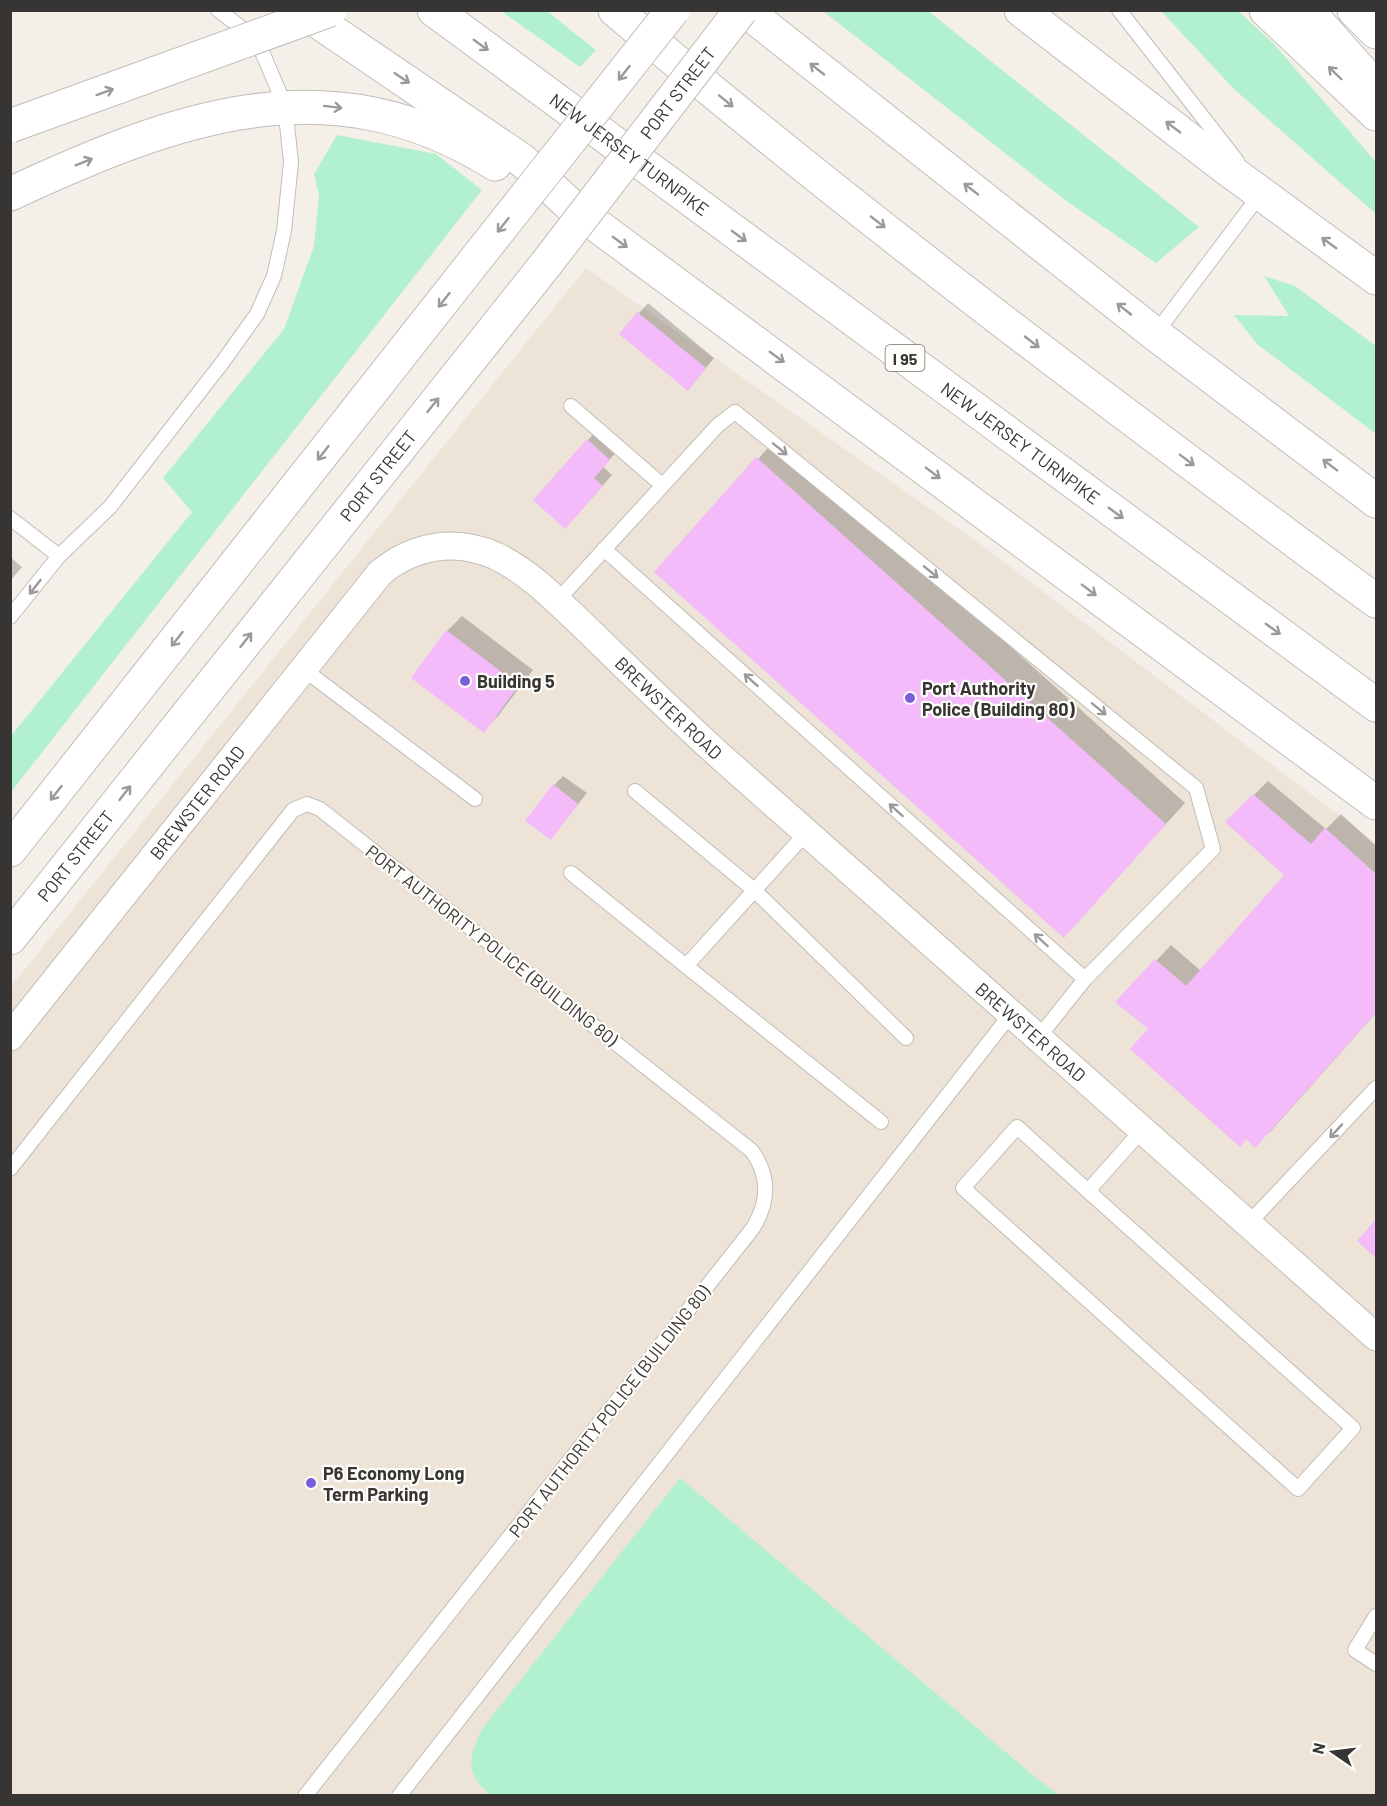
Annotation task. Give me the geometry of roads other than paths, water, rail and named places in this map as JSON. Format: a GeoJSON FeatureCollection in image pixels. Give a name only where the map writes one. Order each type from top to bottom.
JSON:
{"type":"FeatureCollection","features":[{"type":"Feature","properties":{"kind":"main road"},"geometry":{"type":"LineString","coordinates":[[301,10],[524,161],[572,207]]}},
{"type":"Feature","properties":{"kind":"main road"},"geometry":{"type":"LineString","coordinates":[[10,126],[330,10]]}},
{"type":"Feature","properties":{"kind":"main road","name":"NEW JERSEY TURNPIKE"},"geometry":{"type":"LineString","coordinates":[[434,10],[1377,705]]}},
{"type":"Feature","properties":{"kind":"main road"},"geometry":{"type":"LineString","coordinates":[[615,10],[958,285],[1133,420],[1377,601]]}},
{"type":"Feature","properties":{"kind":"main road"},"geometry":{"type":"LineString","coordinates":[[10,850],[673,10]]}},
{"type":"Feature","properties":{"kind":"main road"},"geometry":{"type":"LineString","coordinates":[[743,10],[1155,334],[1377,501]]}},
{"type":"Feature","properties":{"kind":"main road","name":"PORT STREET"},"geometry":{"type":"LineString","coordinates":[[10,938],[546,264],[743,10]]}},
{"type":"Feature","properties":{"kind":"main road"},"geometry":{"type":"LineString","coordinates":[[1021,10],[1377,278]]}},
{"type":"Feature","properties":{"kind":"main road"},"geometry":{"type":"LineString","coordinates":[[1266,10],[1377,114]]}},
{"type":"Feature","properties":{"kind":"main road"},"geometry":{"type":"LineString","coordinates":[[1307,10],[1377,90]]}},
{"type":"Feature","properties":{"kind":"main road"},"geometry":{"type":"LineString","coordinates":[[1354,10],[1377,32]]}},
{"type":"Feature","properties":{"kind":"main road"},"geometry":{"type":"LineString","coordinates":[[10,194],[163,132],[229,114],[285,106],[341,108],[415,126],[466,147],[572,207],[1377,803]]}},
{"type":"Feature","properties":{"kind":"street","name":"BREWSTER ROAD"},"geometry":{"type":"LineString","coordinates":[[10,1036],[380,573],[398,558],[416,550],[450,546],[481,551],[512,565],[557,600],[680,719],[1377,1337]]}},
{"type":"Feature","properties":{"kind":"lane"},"geometry":{"type":"LineString","coordinates":[[10,617],[59,556],[110,507],[258,314],[273,276],[284,231],[291,162],[285,106],[263,54],[247,32],[218,10]]}},
{"type":"Feature","properties":{"kind":"lane"},"geometry":{"type":"LineString","coordinates":[[1119,10],[1262,193],[1155,334]]}},
{"type":"Feature","properties":{"kind":"lane"},"geometry":{"type":"LineString","coordinates":[[571,406],[662,485]]}},
{"type":"Feature","properties":{"kind":"lane"},"geometry":{"type":"LineString","coordinates":[[557,600],[718,424],[735,412],[1196,788],[1213,849],[1084,979],[1038,1038]]}},
{"type":"Feature","properties":{"kind":"lane"},"geometry":{"type":"LineString","coordinates":[[10,518],[59,556]]}},
{"type":"Feature","properties":{"kind":"lane"},"geometry":{"type":"LineString","coordinates":[[604,549],[1084,979]]}},
{"type":"Feature","properties":{"kind":"lane"},"geometry":{"type":"LineString","coordinates":[[302,668],[475,799]]}},
{"type":"Feature","properties":{"kind":"lane"},"geometry":{"type":"LineString","coordinates":[[635,791],[754,890],[906,1038]]}},
{"type":"Feature","properties":{"kind":"lane","name":"PORT AUTHORITY POLICE (BUILDING 80)"},"geometry":{"type":"LineString","coordinates":[[10,1169],[293,810],[307,804],[320,809],[752,1151],[760,1162],[765,1176],[765,1204],[753,1228],[305,1796]]}},
{"type":"Feature","properties":{"kind":"lane"},"geometry":{"type":"LineString","coordinates":[[686,966],[807,832]]}},
{"type":"Feature","properties":{"kind":"lane"},"geometry":{"type":"LineString","coordinates":[[571,873],[881,1122]]}},
{"type":"Feature","properties":{"kind":"lane"},"geometry":{"type":"LineString","coordinates":[[399,1796],[1011,1014]]}},
{"type":"Feature","properties":{"kind":"lane"},"geometry":{"type":"LineString","coordinates":[[1248,1224],[1377,1088]]}},
{"type":"Feature","properties":{"kind":"lane"},"geometry":{"type":"LineString","coordinates":[[1017,1127],[1088,1191],[1353,1428],[1298,1489],[963,1188],[1017,1127]]}},
{"type":"Feature","properties":{"kind":"lane"},"geometry":{"type":"LineString","coordinates":[[1088,1191],[1142,1130]]}},
{"type":"Feature","properties":{"kind":"lane"},"geometry":{"type":"LineString","coordinates":[[1377,1616],[1355,1650],[1377,1664]]}},
{"type":"Feature","properties":{"kind":"place","name":"Building 5"},"geometry":{"type":"Point","coordinates":[465,681]}},
{"type":"Feature","properties":{"kind":"place","name":"Port Authority Police (Building 80)"},"geometry":{"type":"Point","coordinates":[910,698]}},
{"type":"Feature","properties":{"kind":"place","name":"P6 Economy Long Term Parking"},"geometry":{"type":"Point","coordinates":[311,1483]}}]}
